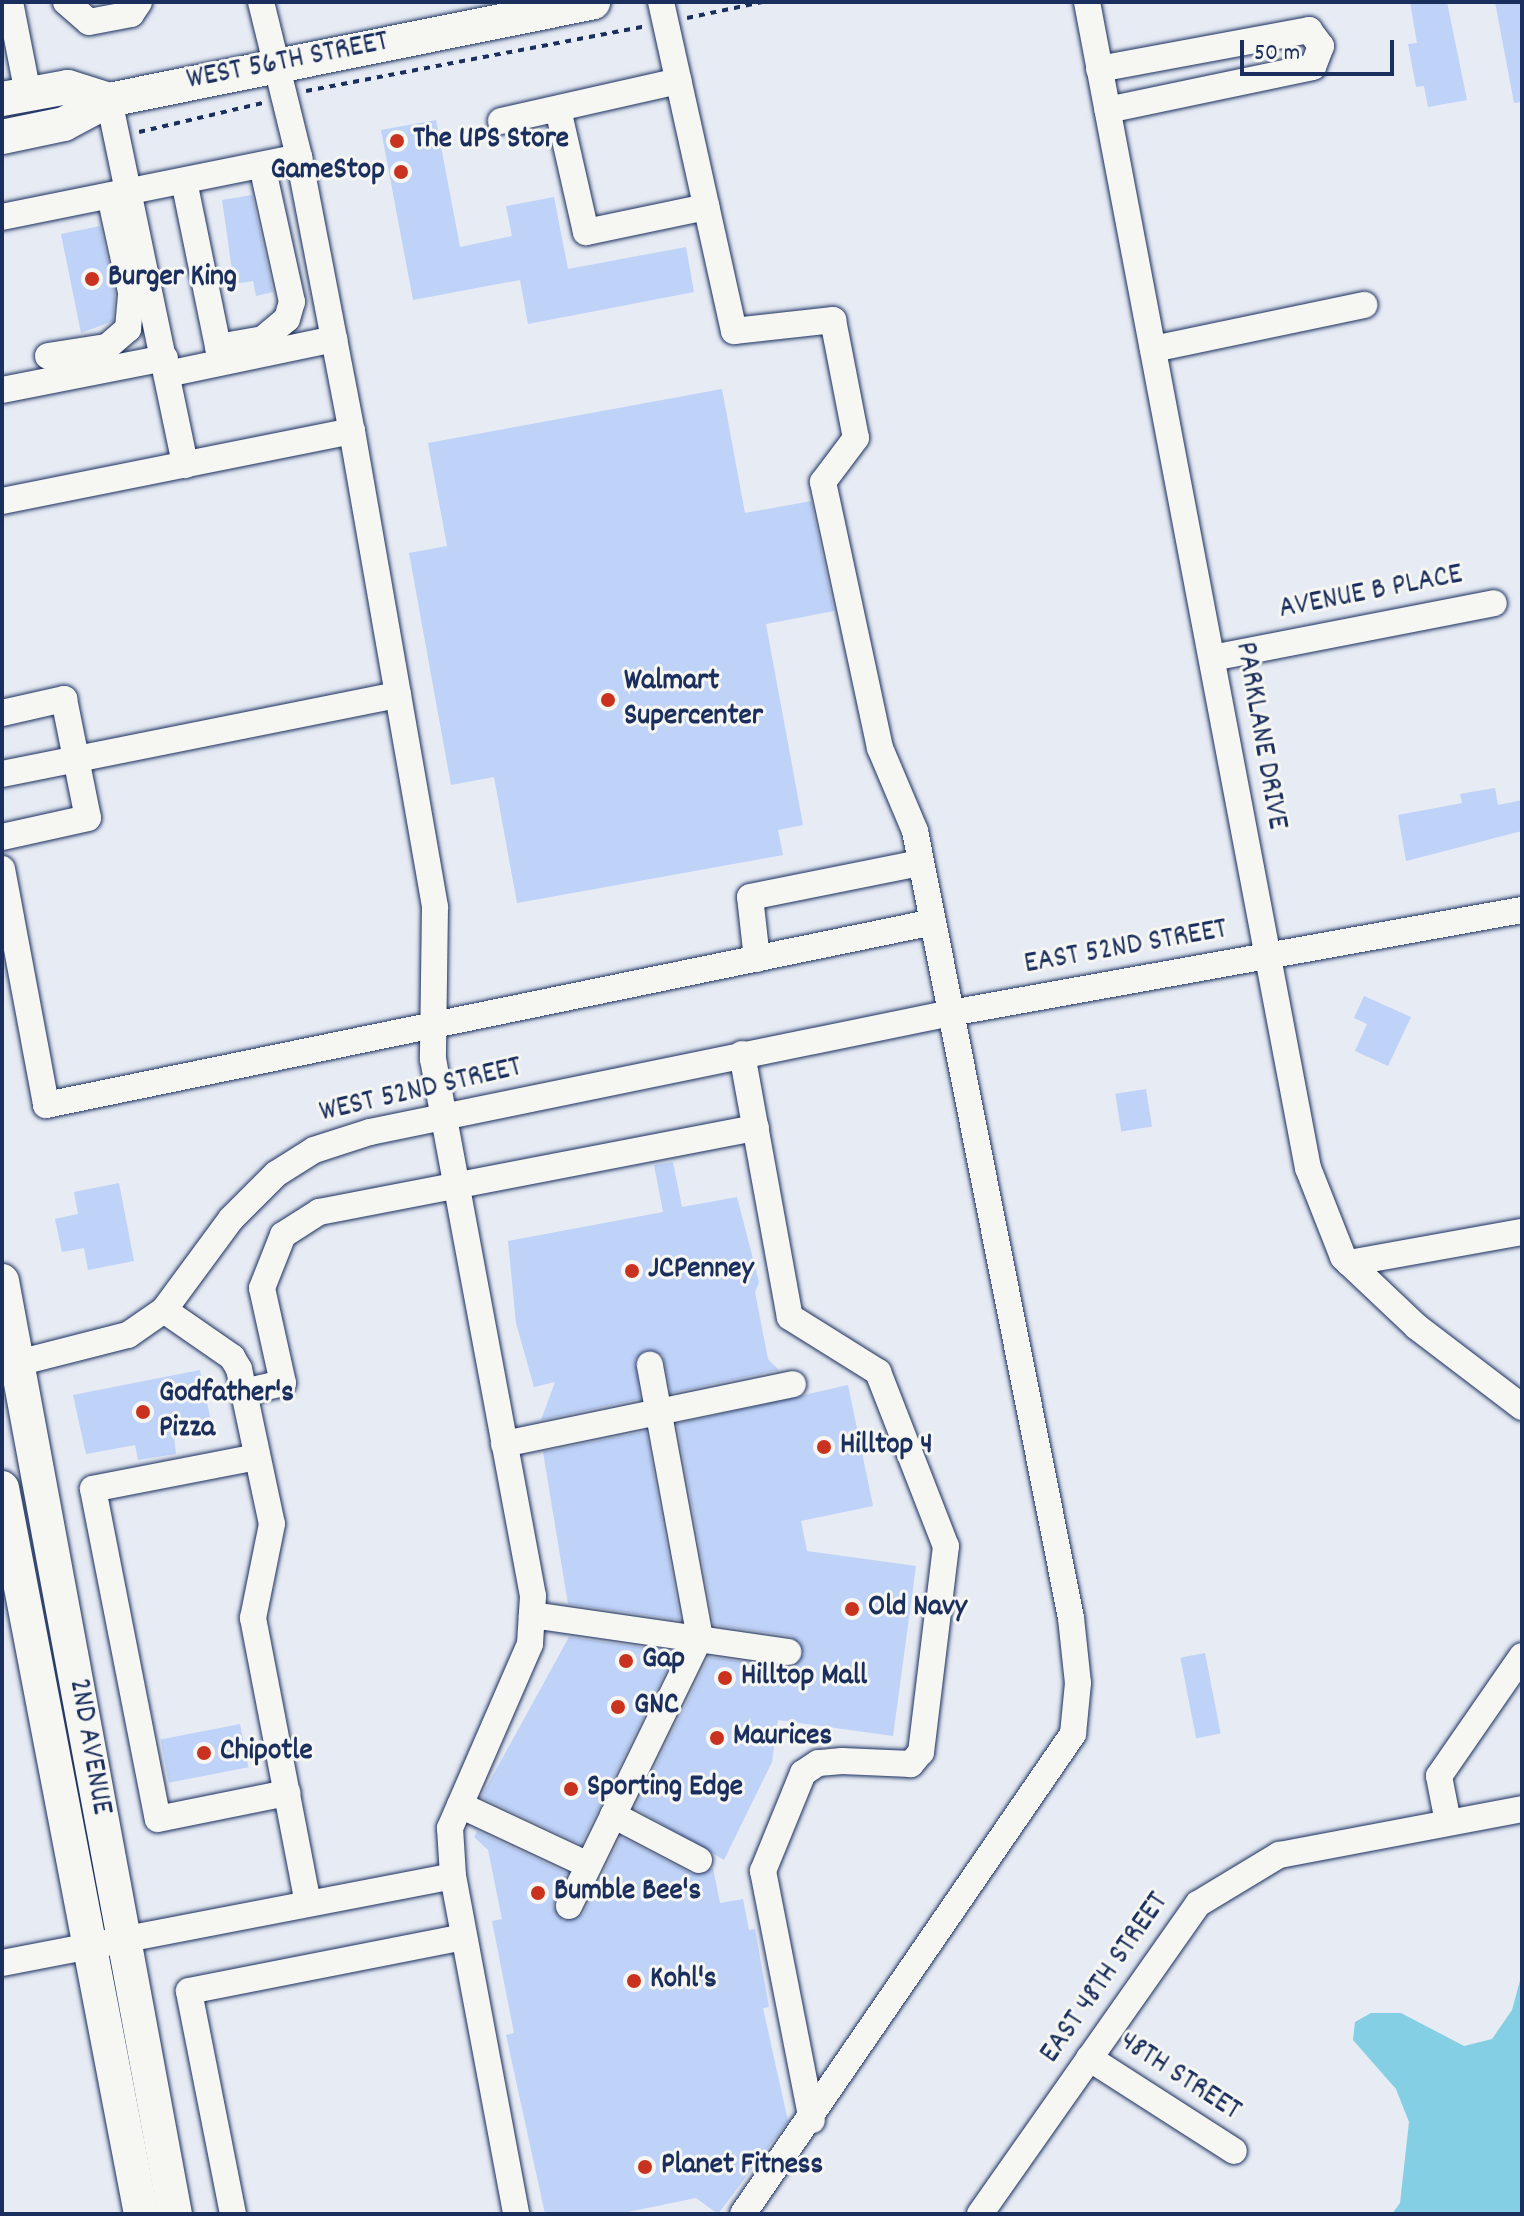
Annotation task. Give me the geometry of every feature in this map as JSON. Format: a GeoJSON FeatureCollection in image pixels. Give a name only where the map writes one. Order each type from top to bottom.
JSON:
{"type":"FeatureCollection","features":[{"type":"Feature","properties":{"kind":"main road","name":"WEST 56TH STREET"},"geometry":{"type":"LineString","coordinates":[[2,137],[64,124],[109,100],[593,2]]}},
{"type":"Feature","properties":{"kind":"main road","name":"WEST 56TH STREET"},"geometry":{"type":"LineString","coordinates":[[15,96],[68,87],[109,100]]}},
{"type":"Feature","properties":{"kind":"main road","name":"2ND AVENUE"},"geometry":{"type":"LineString","coordinates":[[2,1281],[10,1366],[175,2214]]}},
{"type":"Feature","properties":{"kind":"main road","name":"2ND AVENUE"},"geometry":{"type":"LineString","coordinates":[[2,1488],[141,2214]]}},
{"type":"Feature","properties":{"kind":"street"},"geometry":{"type":"LineString","coordinates":[[10,2],[8,31],[15,96]]}},
{"type":"Feature","properties":{"kind":"street"},"geometry":{"type":"LineString","coordinates":[[66,2],[89,22],[131,14],[139,2]]}},
{"type":"Feature","properties":{"kind":"street"},"geometry":{"type":"LineString","coordinates":[[261,2],[280,99],[299,157],[352,431],[435,907],[433,1028],[443,1116],[504,1444],[532,1615],[530,1644],[450,1828],[453,1876],[516,2214]]}},
{"type":"Feature","properties":{"kind":"street","name":"PARKLANE DRIVE"},"geometry":{"type":"LineString","coordinates":[[1087,2],[1308,1168],[1349,1263],[1417,1327],[1519,1398]]}},
{"type":"Feature","properties":{"kind":"street"},"geometry":{"type":"LineString","coordinates":[[663,12],[734,331],[833,320],[856,438],[823,482],[880,748],[915,831],[929,923],[951,1013],[1071,1618],[1078,1683],[1073,1734],[812,2120],[743,2214]]}},
{"type":"Feature","properties":{"kind":"street"},"geometry":{"type":"LineString","coordinates":[[1099,69],[1309,30],[1321,46],[1313,67],[1107,110]]}},
{"type":"Feature","properties":{"kind":"street"},"geometry":{"type":"LineString","coordinates":[[501,121],[679,81]]}},
{"type":"Feature","properties":{"kind":"street"},"geometry":{"type":"LineString","coordinates":[[48,356],[107,347],[128,329],[131,292],[118,135],[109,100]]}},
{"type":"Feature","properties":{"kind":"street"},"geometry":{"type":"LineString","coordinates":[[558,109],[586,232],[706,207]]}},
{"type":"Feature","properties":{"kind":"street"},"geometry":{"type":"LineString","coordinates":[[2,217],[299,157]]}},
{"type":"Feature","properties":{"kind":"street"},"geometry":{"type":"LineString","coordinates":[[219,355],[263,339],[287,319],[292,302],[262,165]]}},
{"type":"Feature","properties":{"kind":"street"},"geometry":{"type":"LineString","coordinates":[[184,181],[219,355]]}},
{"type":"Feature","properties":{"kind":"street"},"geometry":{"type":"LineString","coordinates":[[121,193],[166,366],[185,465]]}},
{"type":"Feature","properties":{"kind":"street"},"geometry":{"type":"LineString","coordinates":[[1153,349],[1364,305]]}},
{"type":"Feature","properties":{"kind":"street"},"geometry":{"type":"LineString","coordinates":[[2,390],[334,339]]}},
{"type":"Feature","properties":{"kind":"street"},"geometry":{"type":"LineString","coordinates":[[2,501],[352,431]]}},
{"type":"Feature","properties":{"kind":"street","name":"AVENUE B PLACE"},"geometry":{"type":"LineString","coordinates":[[1212,658],[1494,603]]}},
{"type":"Feature","properties":{"kind":"street"},"geometry":{"type":"LineString","coordinates":[[2,774],[398,695]]}},
{"type":"Feature","properties":{"kind":"street"},"geometry":{"type":"LineString","coordinates":[[2,713],[64,699],[88,818],[2,837]]}},
{"type":"Feature","properties":{"kind":"street"},"geometry":{"type":"LineString","coordinates":[[757,959],[750,897],[920,863]]}},
{"type":"Feature","properties":{"kind":"street"},"geometry":{"type":"LineString","coordinates":[[2,869],[46,1105],[433,1028],[929,923]]}},
{"type":"Feature","properties":{"kind":"street","name":"EAST 52ND STREET"},"geometry":{"type":"LineString","coordinates":[[742,1054],[1522,910]]}},
{"type":"Feature","properties":{"kind":"street"},"geometry":{"type":"LineString","coordinates":[[742,1054],[790,1317],[878,1372],[946,1546],[921,1752],[911,1764],[818,1763],[803,1773],[763,1871],[812,2120]]}},
{"type":"Feature","properties":{"kind":"street","name":"WEST 52ND STREET"},"geometry":{"type":"LineString","coordinates":[[10,1366],[128,1335],[164,1310],[231,1219],[276,1174],[314,1150],[443,1116],[742,1054]]}},
{"type":"Feature","properties":{"kind":"street"},"geometry":{"type":"LineString","coordinates":[[244,1392],[283,1383],[262,1288],[283,1235],[319,1212],[756,1128]]}},
{"type":"Feature","properties":{"kind":"street"},"geometry":{"type":"LineString","coordinates":[[1349,1263],[1522,1232]]}},
{"type":"Feature","properties":{"kind":"street"},"geometry":{"type":"LineString","coordinates":[[164,1310],[232,1357],[244,1392],[272,1524],[253,1618],[308,1903]]}},
{"type":"Feature","properties":{"kind":"street"},"geometry":{"type":"LineString","coordinates":[[569,1906],[700,1638],[650,1365]]}},
{"type":"Feature","properties":{"kind":"street"},"geometry":{"type":"LineString","coordinates":[[504,1444],[793,1384]]}},
{"type":"Feature","properties":{"kind":"street"},"geometry":{"type":"LineString","coordinates":[[257,1457],[93,1489],[158,1819],[287,1793]]}},
{"type":"Feature","properties":{"kind":"street"},"geometry":{"type":"LineString","coordinates":[[532,1615],[788,1652]]}},
{"type":"Feature","properties":{"kind":"street"},"geometry":{"type":"LineString","coordinates":[[1448,1822],[1439,1776],[1522,1656]]}},
{"type":"Feature","properties":{"kind":"street"},"geometry":{"type":"LineString","coordinates":[[460,1805],[588,1865]]}},
{"type":"Feature","properties":{"kind":"street","name":"EAST 48TH STREET"},"geometry":{"type":"LineString","coordinates":[[980,2214],[1198,1904],[1241,1874],[1279,1855],[1522,1809]]}},
{"type":"Feature","properties":{"kind":"street"},"geometry":{"type":"LineString","coordinates":[[613,1815],[699,1860]]}},
{"type":"Feature","properties":{"kind":"street"},"geometry":{"type":"LineString","coordinates":[[2,1963],[453,1876]]}},
{"type":"Feature","properties":{"kind":"street"},"geometry":{"type":"LineString","coordinates":[[233,2214],[189,1991],[464,1937]]}},
{"type":"Feature","properties":{"kind":"street","name":"48TH STREET"},"geometry":{"type":"LineString","coordinates":[[1089,2058],[1234,2151]]}},
{"type":"Feature","properties":{"kind":"path"},"geometry":{"type":"LineString","coordinates":[[118,135],[663,12],[763,2]]}},
{"type":"Feature","properties":{"kind":"water"},"geometry":{"type":"Polygon","coordinates":[[[1522,1973],[1522,2214],[1392,2214],[1400,2203],[1409,2122],[1396,2089],[1353,2040],[1355,2022],[1371,2013],[1401,2013],[1464,2046],[1492,2039],[1512,2010],[1522,1973]]]}},
{"type":"Feature","properties":{"kind":"building"},"geometry":{"type":"Polygon","coordinates":[[[1410,2],[1447,2],[1467,100],[1428,107],[1424,86],[1416,87],[1408,44],[1417,43],[1410,2]]]}},
{"type":"Feature","properties":{"kind":"building"},"geometry":{"type":"Polygon","coordinates":[[[1495,2],[1522,2],[1522,102],[1514,103],[1495,2]]]}},
{"type":"Feature","properties":{"kind":"building"},"geometry":{"type":"Polygon","coordinates":[[[436,120],[460,247],[512,236],[506,206],[554,197],[568,269],[686,247],[694,292],[528,324],[520,280],[413,300],[381,130],[436,120]]]}},
{"type":"Feature","properties":{"kind":"building"},"geometry":{"type":"Polygon","coordinates":[[[252,195],[273,292],[256,296],[253,281],[234,284],[222,200],[252,195]]]}},
{"type":"Feature","properties":{"kind":"building","name":"Burger King"},"geometry":{"type":"Polygon","coordinates":[[[100,226],[115,293],[113,321],[81,333],[61,234],[100,226]]]}},
{"type":"Feature","properties":{"kind":"building","name":"Walmart Supercenter"},"geometry":{"type":"Polygon","coordinates":[[[722,389],[745,513],[811,501],[834,611],[766,624],[803,825],[778,830],[783,855],[517,903],[494,777],[451,785],[409,553],[447,546],[428,443],[722,389]]]}},
{"type":"Feature","properties":{"kind":"building"},"geometry":{"type":"Polygon","coordinates":[[[1495,788],[1498,805],[1522,800],[1522,831],[1406,861],[1398,815],[1462,803],[1460,794],[1495,788]]]}},
{"type":"Feature","properties":{"kind":"building"},"geometry":{"type":"Polygon","coordinates":[[[1364,996],[1411,1017],[1388,1066],[1355,1051],[1367,1024],[1354,1018],[1364,996]]]}},
{"type":"Feature","properties":{"kind":"building"},"geometry":{"type":"Polygon","coordinates":[[[1146,1089],[1152,1127],[1121,1131],[1115,1094],[1146,1089]]]}},
{"type":"Feature","properties":{"kind":"building"},"geometry":{"type":"Polygon","coordinates":[[[673,1162],[682,1207],[737,1197],[759,1282],[755,1292],[768,1359],[779,1370],[671,1393],[663,1355],[646,1350],[635,1360],[640,1399],[541,1420],[555,1382],[534,1387],[516,1323],[508,1241],[663,1212],[654,1165],[673,1162]]]}},
{"type":"Feature","properties":{"kind":"building"},"geometry":{"type":"Polygon","coordinates":[[[119,1183],[134,1261],[88,1270],[84,1248],[62,1252],[55,1219],[78,1214],[74,1192],[119,1183]]]}},
{"type":"Feature","properties":{"kind":"building","name":"Godfather's Pizza"},"geometry":{"type":"Polygon","coordinates":[[[200,1370],[213,1430],[174,1437],[176,1454],[138,1460],[135,1445],[86,1454],[73,1395],[200,1370]]]}},
{"type":"Feature","properties":{"kind":"building"},"geometry":{"type":"Polygon","coordinates":[[[848,1385],[873,1506],[801,1521],[807,1551],[916,1566],[893,1736],[778,1720],[772,1762],[724,1860],[635,1808],[709,1657],[786,1668],[804,1654],[791,1636],[714,1625],[677,1424],[848,1385]]]}},
{"type":"Feature","properties":{"kind":"building"},"geometry":{"type":"Polygon","coordinates":[[[646,1431],[680,1620],[568,1604],[543,1452],[646,1431]]]}},
{"type":"Feature","properties":{"kind":"building"},"geometry":{"type":"Polygon","coordinates":[[[569,1637],[675,1652],[581,1844],[481,1797],[569,1637]]]}},
{"type":"Feature","properties":{"kind":"building"},"geometry":{"type":"Polygon","coordinates":[[[1205,1653],[1221,1733],[1196,1738],[1180,1658],[1205,1653]]]}},
{"type":"Feature","properties":{"kind":"building","name":"Chipotle"},"geometry":{"type":"Polygon","coordinates":[[[240,1724],[248,1767],[169,1783],[160,1739],[240,1724]]]}},
{"type":"Feature","properties":{"kind":"building"},"geometry":{"type":"Polygon","coordinates":[[[477,1831],[567,1873],[553,1906],[563,1921],[583,1914],[621,1837],[692,1874],[713,1868],[720,1903],[743,1899],[749,1930],[755,1929],[769,2007],[763,2008],[788,2121],[718,2214],[696,2198],[618,2214],[545,2214],[506,2035],[514,2033],[492,1921],[502,1919],[488,1850],[474,1837],[477,1831]]]}},
{"type":"Feature","properties":{"kind":"place","name":"The UPS Store"},"geometry":{"type":"Point","coordinates":[397,141]}},
{"type":"Feature","properties":{"kind":"place","name":"GameStop"},"geometry":{"type":"Point","coordinates":[401,172]}},
{"type":"Feature","properties":{"kind":"place","name":"Burger King"},"geometry":{"type":"Point","coordinates":[92,279]}},
{"type":"Feature","properties":{"kind":"place","name":"Walmart Supercenter"},"geometry":{"type":"Point","coordinates":[608,700]}},
{"type":"Feature","properties":{"kind":"place","name":"JCPenney"},"geometry":{"type":"Point","coordinates":[632,1271]}},
{"type":"Feature","properties":{"kind":"place","name":"Godfather's Pizza"},"geometry":{"type":"Point","coordinates":[143,1412]}},
{"type":"Feature","properties":{"kind":"place","name":"Hilltop 4"},"geometry":{"type":"Point","coordinates":[824,1447]}},
{"type":"Feature","properties":{"kind":"place","name":"Old Navy"},"geometry":{"type":"Point","coordinates":[852,1609]}},
{"type":"Feature","properties":{"kind":"place","name":"Gap"},"geometry":{"type":"Point","coordinates":[626,1661]}},
{"type":"Feature","properties":{"kind":"place","name":"Hilltop Mall"},"geometry":{"type":"Point","coordinates":[725,1678]}},
{"type":"Feature","properties":{"kind":"place","name":"GNC"},"geometry":{"type":"Point","coordinates":[618,1707]}},
{"type":"Feature","properties":{"kind":"place","name":"Maurices"},"geometry":{"type":"Point","coordinates":[717,1738]}},
{"type":"Feature","properties":{"kind":"place","name":"Chipotle"},"geometry":{"type":"Point","coordinates":[204,1753]}},
{"type":"Feature","properties":{"kind":"place","name":"Sporting Edge"},"geometry":{"type":"Point","coordinates":[571,1789]}},
{"type":"Feature","properties":{"kind":"place","name":"Bumble Bee's"},"geometry":{"type":"Point","coordinates":[538,1893]}},
{"type":"Feature","properties":{"kind":"place","name":"Kohl's"},"geometry":{"type":"Point","coordinates":[634,1981]}},
{"type":"Feature","properties":{"kind":"place","name":"Planet Fitness"},"geometry":{"type":"Point","coordinates":[645,2167]}}]}
